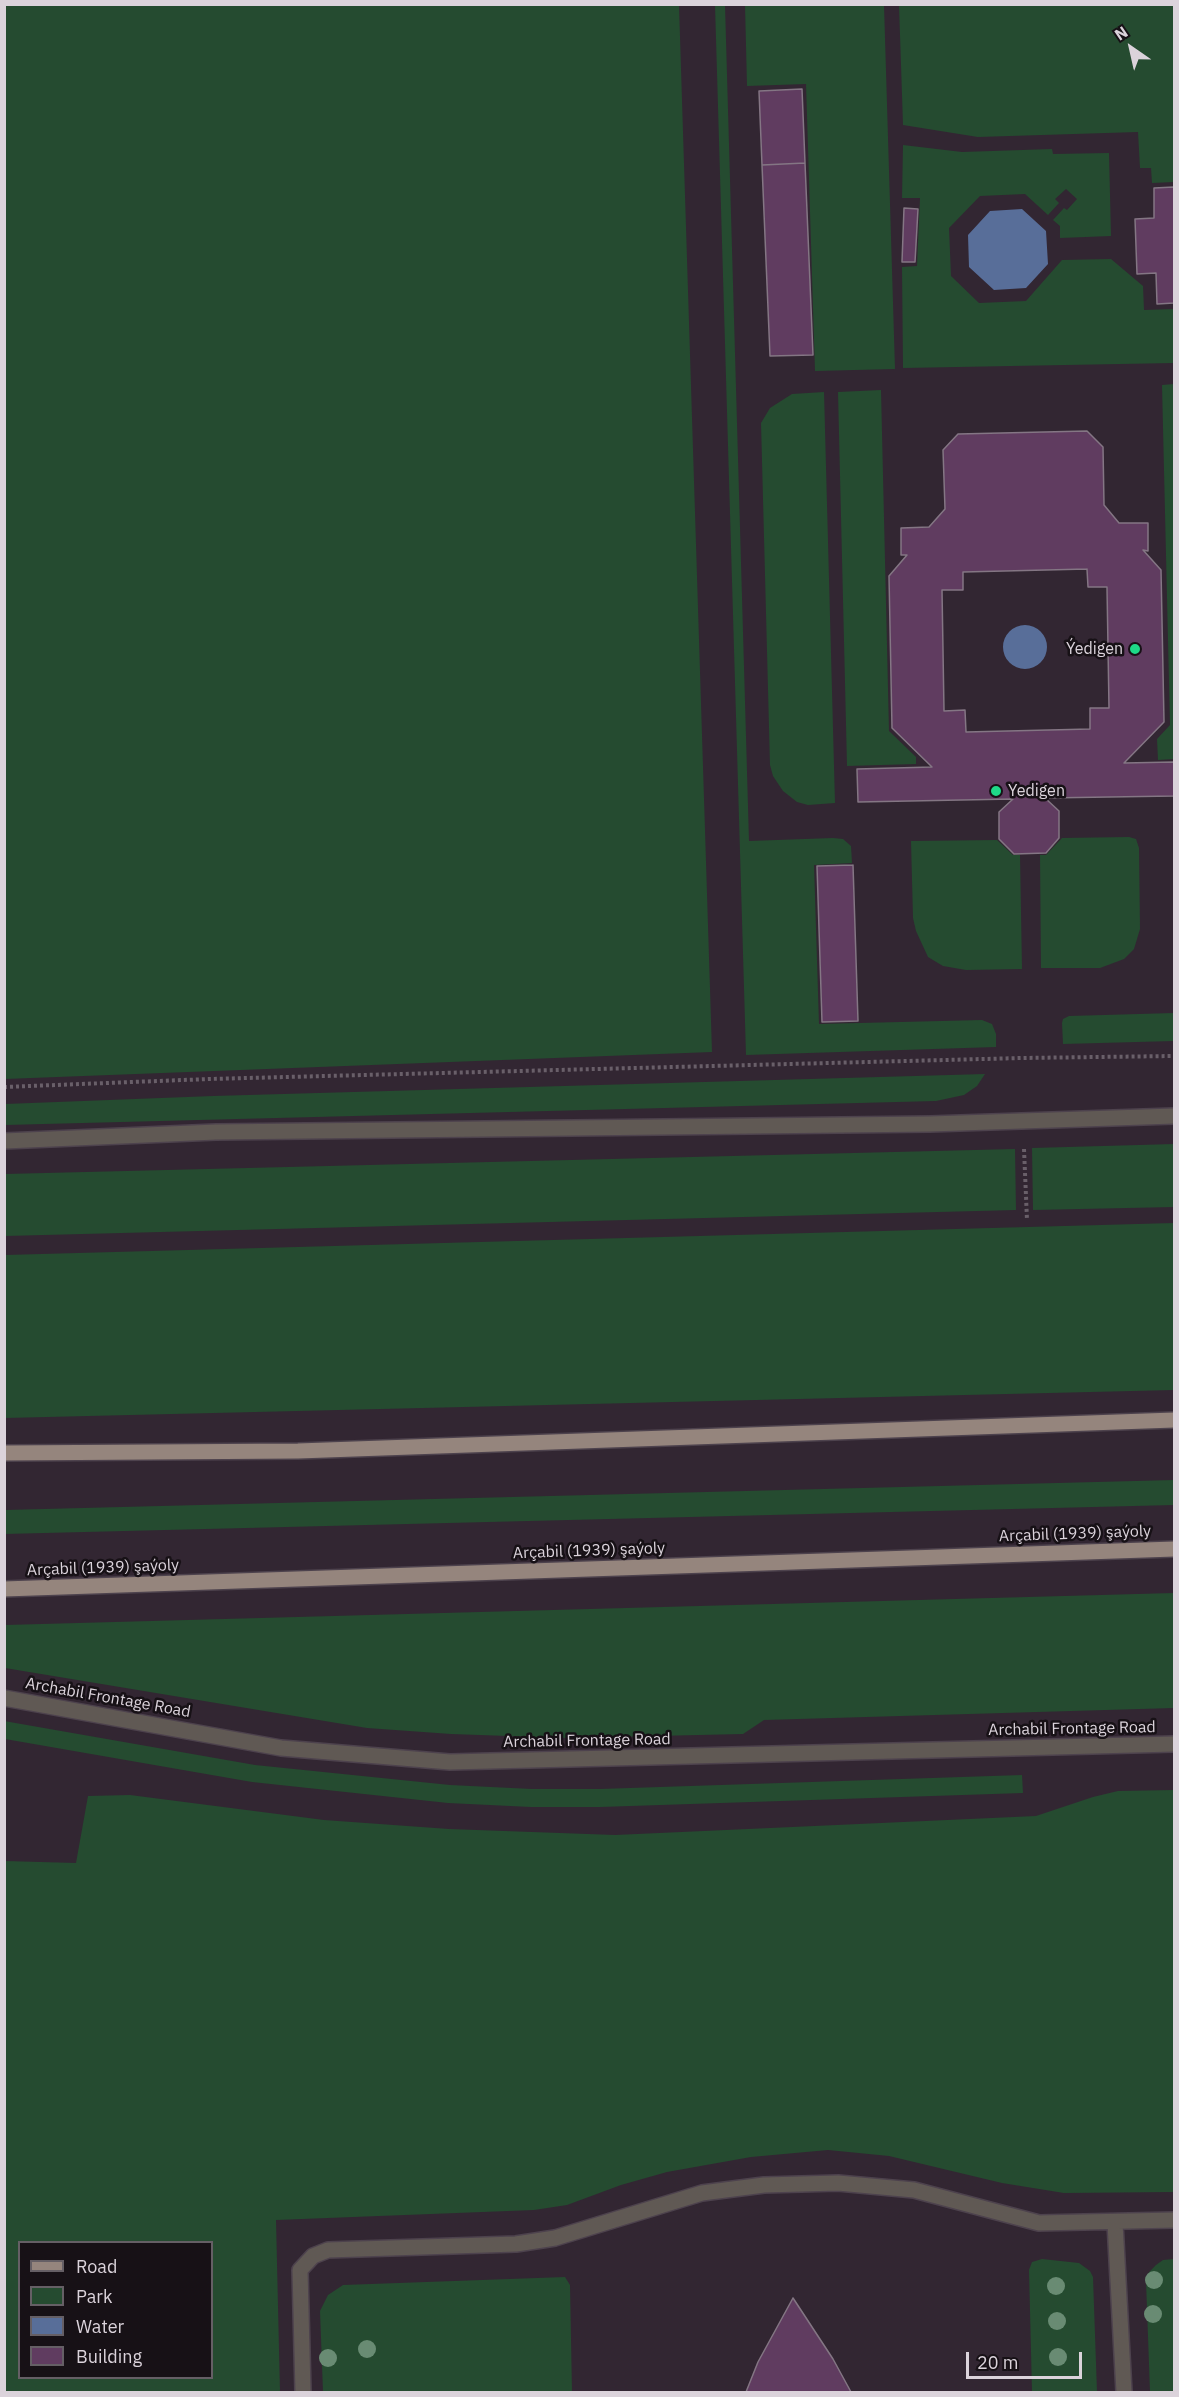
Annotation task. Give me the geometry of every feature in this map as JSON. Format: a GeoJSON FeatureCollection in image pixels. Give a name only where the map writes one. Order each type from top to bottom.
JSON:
{"type":"FeatureCollection","features":[{"type":"Feature","properties":{"kind":"main road"},"geometry":{"type":"LineString","coordinates":[[4,1453],[298,1451],[1174,1420]]}},
{"type":"Feature","properties":{"kind":"main road","name":"Arçabil (1939) şaýoly"},"geometry":{"type":"LineString","coordinates":[[4,1589],[1174,1549]]}},
{"type":"Feature","properties":{"kind":"street"},"geometry":{"type":"LineString","coordinates":[[4,1141],[216,1132],[930,1124],[1174,1116]]}},
{"type":"Feature","properties":{"kind":"street","name":"Archabil Frontage Road"},"geometry":{"type":"LineString","coordinates":[[4,1698],[281,1748],[450,1762],[1174,1744]]}},
{"type":"Feature","properties":{"kind":"street"},"geometry":{"type":"LineString","coordinates":[[303,2392],[300,2270],[313,2256],[328,2250],[516,2244],[555,2238],[702,2193],[764,2185],[838,2183],[914,2190],[1039,2223],[1174,2220]]}},
{"type":"Feature","properties":{"kind":"street"},"geometry":{"type":"LineString","coordinates":[[1115,2223],[1124,2392]]}},
{"type":"Feature","properties":{"kind":"path"},"geometry":{"type":"LineString","coordinates":[[4,1087],[256,1078],[1174,1056]]}},
{"type":"Feature","properties":{"kind":"path"},"geometry":{"type":"LineString","coordinates":[[1023,1120],[1027,1220]]}},
{"type":"Feature","properties":{"kind":"green space"},"geometry":{"type":"Polygon","coordinates":[[[4,5],[679,5],[712,1052],[5,1079],[4,5]]]}},
{"type":"Feature","properties":{"kind":"green space"},"geometry":{"type":"Polygon","coordinates":[[[715,5],[725,5],[749,841],[833,838],[843,839],[851,846],[852,863],[814,865],[819,1024],[982,1020],[992,1024],[996,1034],[996,1047],[746,1055],[715,5]]]}},
{"type":"Feature","properties":{"kind":"green space"},"geometry":{"type":"Polygon","coordinates":[[[745,5],[884,5],[895,369],[815,371],[806,84],[747,86],[745,5]]]}},
{"type":"Feature","properties":{"kind":"green space"},"geometry":{"type":"Polygon","coordinates":[[[899,5],[1174,5],[1174,182],[1152,183],[1151,168],[1140,168],[1138,132],[978,137],[903,125],[899,5]]]}},
{"type":"Feature","properties":{"kind":"green space"},"geometry":{"type":"Polygon","coordinates":[[[903,145],[962,152],[1052,149],[1053,154],[1109,153],[1111,236],[1060,238],[1060,226],[1053,220],[1077,199],[1066,189],[1055,199],[1059,203],[1048,215],[1025,194],[980,196],[949,228],[951,276],[979,303],[1026,301],[1062,260],[1111,259],[1143,286],[1144,310],[1174,309],[1174,363],[903,368],[902,267],[917,266],[920,198],[902,198],[903,145]]]}},
{"type":"Feature","properties":{"kind":"green space"},"geometry":{"type":"Polygon","coordinates":[[[1174,384],[1174,759],[1158,760],[1157,739],[1170,725],[1162,385],[1174,384]]]}},
{"type":"Feature","properties":{"kind":"green space"},"geometry":{"type":"Polygon","coordinates":[[[881,390],[889,731],[916,757],[916,764],[847,766],[838,392],[881,390]]]}},
{"type":"Feature","properties":{"kind":"green space"},"geometry":{"type":"Polygon","coordinates":[[[824,392],[835,803],[808,805],[797,802],[783,791],[773,776],[770,765],[761,423],[770,408],[792,394],[824,392]]]}},
{"type":"Feature","properties":{"kind":"green space"},"geometry":{"type":"Polygon","coordinates":[[[1129,837],[1136,839],[1139,848],[1140,929],[1134,949],[1124,959],[1100,968],[1041,968],[1040,855],[1046,855],[1062,838],[1129,837]]]}},
{"type":"Feature","properties":{"kind":"green space"},"geometry":{"type":"Polygon","coordinates":[[[997,840],[1013,855],[1020,855],[1022,969],[966,970],[943,966],[928,957],[916,931],[913,918],[911,841],[997,840]]]}},
{"type":"Feature","properties":{"kind":"green space"},"geometry":{"type":"Polygon","coordinates":[[[1174,1013],[1174,1041],[1063,1044],[1062,1023],[1063,1019],[1069,1016],[1174,1013]]]}},
{"type":"Feature","properties":{"kind":"green space"},"geometry":{"type":"Polygon","coordinates":[[[985,1074],[977,1086],[964,1095],[936,1101],[5,1125],[5,1104],[985,1074]]]}},
{"type":"Feature","properties":{"kind":"green space"},"geometry":{"type":"Polygon","coordinates":[[[1174,1144],[1174,1207],[1033,1210],[1032,1148],[1174,1144]]]}},
{"type":"Feature","properties":{"kind":"green space"},"geometry":{"type":"Polygon","coordinates":[[[1015,1149],[1016,1210],[5,1236],[5,1174],[1015,1149]]]}},
{"type":"Feature","properties":{"kind":"green space"},"geometry":{"type":"Polygon","coordinates":[[[1174,1223],[1174,1390],[5,1418],[5,1255],[1174,1223]]]}},
{"type":"Feature","properties":{"kind":"green space"},"geometry":{"type":"Polygon","coordinates":[[[1174,1480],[1174,1505],[4,1534],[5,1510],[1174,1480]]]}},
{"type":"Feature","properties":{"kind":"green space"},"geometry":{"type":"Polygon","coordinates":[[[1174,1593],[1174,1708],[764,1720],[743,1734],[566,1738],[367,1728],[5,1668],[5,1625],[1174,1593]]]}},
{"type":"Feature","properties":{"kind":"green space"},"geometry":{"type":"Polygon","coordinates":[[[4,1721],[255,1765],[450,1785],[532,1789],[600,1789],[1022,1775],[1023,1793],[600,1807],[531,1807],[448,1803],[252,1782],[5,1739],[4,1721]]]}},
{"type":"Feature","properties":{"kind":"green space"},"geometry":{"type":"Polygon","coordinates":[[[1174,1790],[1174,2192],[1064,2193],[1002,2183],[889,2156],[828,2150],[751,2157],[667,2172],[621,2185],[567,2205],[534,2210],[276,2220],[280,2392],[5,2392],[5,1861],[76,1863],[88,1796],[130,1795],[324,1820],[449,1829],[615,1835],[1036,1816],[1118,1791],[1174,1790]]]}},
{"type":"Feature","properties":{"kind":"green space"},"geometry":{"type":"Polygon","coordinates":[[[1042,2259],[1079,2263],[1090,2271],[1093,2277],[1097,2392],[1032,2392],[1029,2270],[1032,2262],[1042,2259]]]}},
{"type":"Feature","properties":{"kind":"green space"},"geometry":{"type":"Polygon","coordinates":[[[1174,2259],[1174,2392],[1150,2392],[1146,2281],[1149,2272],[1156,2265],[1163,2260],[1174,2259]]]}},
{"type":"Feature","properties":{"kind":"green space"},"geometry":{"type":"Polygon","coordinates":[[[565,2277],[570,2285],[572,2392],[323,2392],[320,2311],[328,2295],[343,2285],[565,2277]]]}},
{"type":"Feature","properties":{"kind":"water"},"geometry":{"type":"Polygon","coordinates":[[[1022,209],[1046,231],[1048,264],[1026,288],[994,290],[969,267],[968,235],[990,211],[1022,209]]]}},
{"type":"Feature","properties":{"kind":"water"},"geometry":{"type":"Polygon","coordinates":[[[1025,625],[1040,632],[1047,647],[1040,662],[1025,669],[1010,662],[1003,647],[1010,632],[1025,625]]]}},
{"type":"Feature","properties":{"kind":"building"},"geometry":{"type":"Polygon","coordinates":[[[802,89],[805,163],[762,165],[759,91],[802,89]]]}},
{"type":"Feature","properties":{"kind":"building"},"geometry":{"type":"Polygon","coordinates":[[[805,163],[813,355],[770,356],[762,165],[805,163]]]}},
{"type":"Feature","properties":{"kind":"building"},"geometry":{"type":"Polygon","coordinates":[[[1174,187],[1174,303],[1157,304],[1156,273],[1137,274],[1135,219],[1154,218],[1154,188],[1174,187]]]}},
{"type":"Feature","properties":{"kind":"building"},"geometry":{"type":"Polygon","coordinates":[[[904,208],[918,209],[915,262],[902,262],[904,208]]]}},
{"type":"Feature","properties":{"kind":"building","name":"Ýedigen"},"geometry":{"type":"Polygon","coordinates":[[[1087,431],[1103,447],[1104,505],[1119,523],[1148,523],[1148,551],[1143,550],[1161,570],[1164,722],[1124,763],[1174,762],[1174,796],[1045,798],[1059,811],[1059,838],[1046,853],[1014,854],[999,839],[999,812],[1013,799],[858,802],[857,769],[932,767],[892,728],[889,576],[907,555],[901,555],[901,528],[929,527],[945,509],[943,450],[958,434],[1087,431]],[[1087,569],[963,572],[963,590],[942,590],[944,711],[965,710],[966,732],[1090,729],[1090,708],[1109,708],[1107,587],[1088,587],[1087,569]]]}},
{"type":"Feature","properties":{"kind":"building"},"geometry":{"type":"Polygon","coordinates":[[[853,865],[858,1021],[822,1022],[817,866],[853,865]]]}},
{"type":"Feature","properties":{"kind":"building"},"geometry":{"type":"Polygon","coordinates":[[[793,2298],[833,2359],[851,2392],[746,2392],[758,2362],[793,2298]]]}},
{"type":"Feature","properties":{"kind":"place","name":"Ýedigen"},"geometry":{"type":"Point","coordinates":[1135,649]}},
{"type":"Feature","properties":{"kind":"place","name":"Yedigen"},"geometry":{"type":"Point","coordinates":[996,791]}}]}
